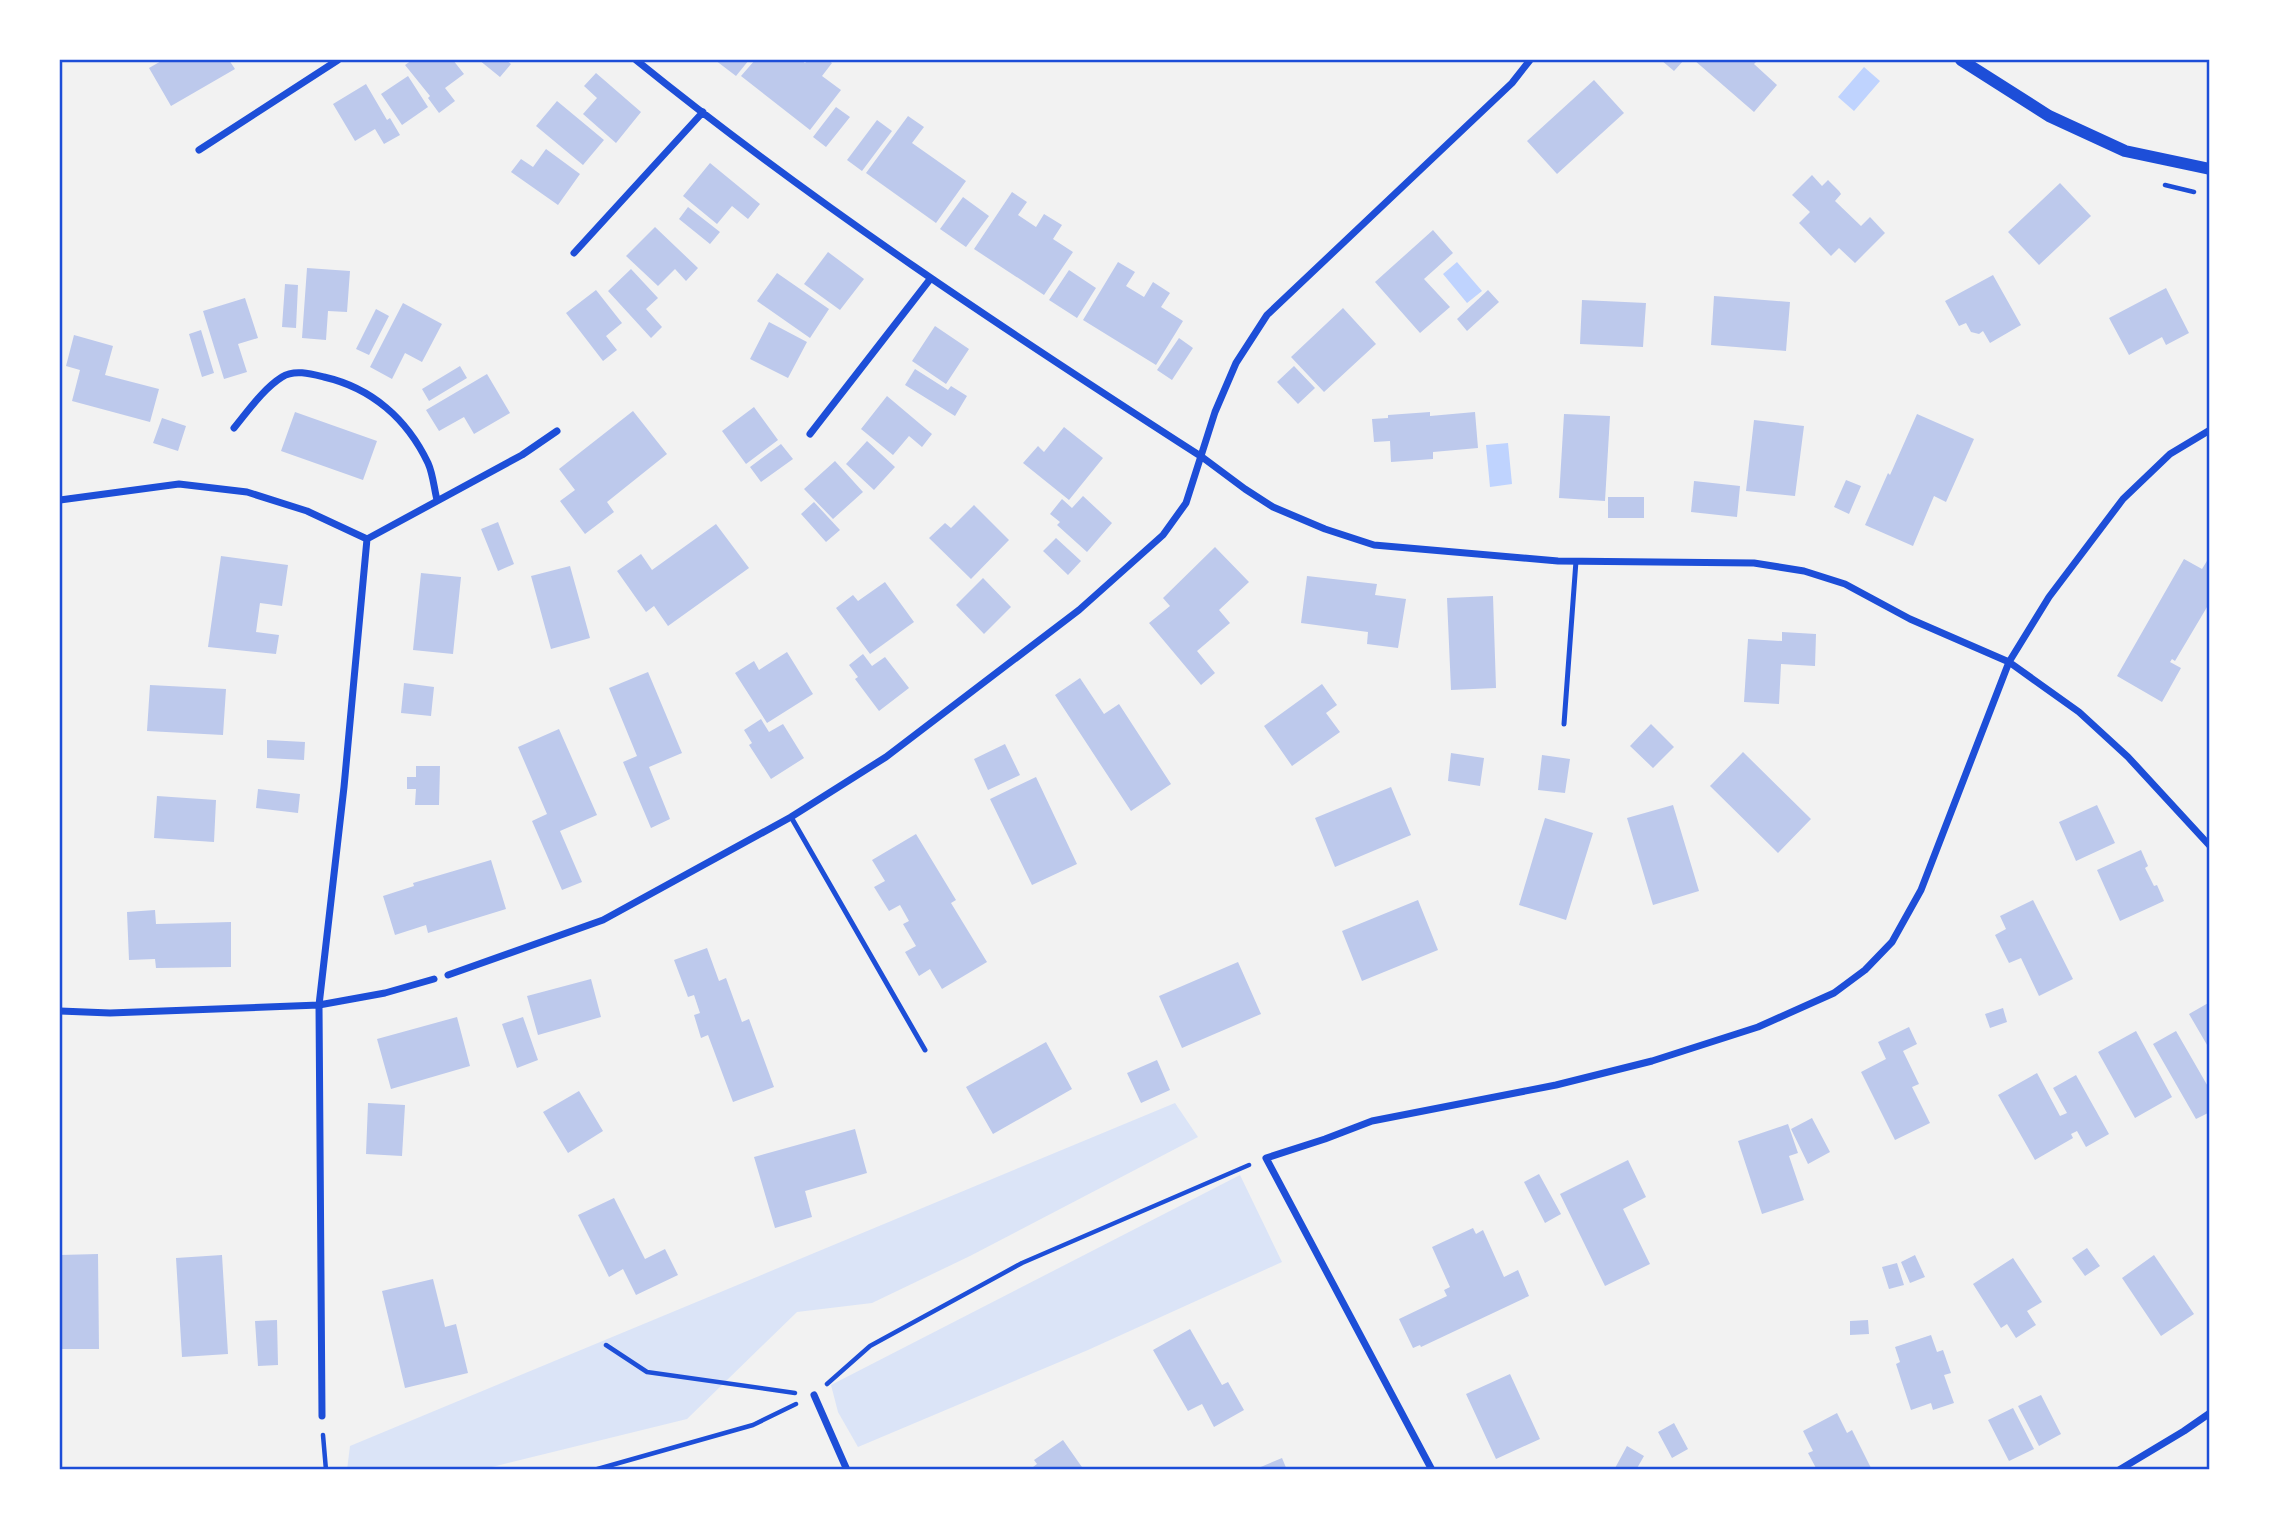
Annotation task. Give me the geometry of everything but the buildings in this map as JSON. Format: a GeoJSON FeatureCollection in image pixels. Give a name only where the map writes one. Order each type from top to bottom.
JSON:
{"type":"FeatureCollection","features":[{"type":"Feature","properties":{"kind":"street"},"geometry":{"type":"LineString","coordinates":[[199,150],[338,60]]}},
{"type":"Feature","properties":{"kind":"street"},"geometry":{"type":"LineString","coordinates":[[636,60],[800,187],[1273,507],[1325,530],[1374,545],[1576,561],[1755,563],[1804,571],[1845,584],[1910,619],[2009,662],[2079,712],[2128,757],[2210,846]]}},
{"type":"Feature","properties":{"kind":"street"},"geometry":{"type":"LineString","coordinates":[[448,975],[603,920],[791,817],[886,757],[1051,632],[1115,579],[1163,535],[1186,503],[1215,412],[1236,363],[1267,315],[1512,83],[1530,60]]}},
{"type":"Feature","properties":{"kind":"street"},"geometry":{"type":"LineString","coordinates":[[1961,60],[2049,116],[2125,151],[2210,169]]}},
{"type":"Feature","properties":{"kind":"street"},"geometry":{"type":"LineString","coordinates":[[574,253],[704,112]]}},
{"type":"Feature","properties":{"kind":"street"},"geometry":{"type":"LineString","coordinates":[[810,434],[931,278]]}},
{"type":"Feature","properties":{"kind":"street"},"geometry":{"type":"LineString","coordinates":[[234,428],[284,375],[305,373],[344,382],[382,402],[407,427],[429,465],[436,500]]}},
{"type":"Feature","properties":{"kind":"street"},"geometry":{"type":"LineString","coordinates":[[1432,1469],[1266,1158],[1372,1121],[1544,1088],[1653,1061],[1758,1027],[1834,993],[1865,970],[1892,942],[1921,890],[2009,662],[2049,597],[2123,499],[2170,454],[2210,430]]}},
{"type":"Feature","properties":{"kind":"street"},"geometry":{"type":"LineString","coordinates":[[367,539],[522,455],[557,431]]}},
{"type":"Feature","properties":{"kind":"street"},"geometry":{"type":"LineString","coordinates":[[60,500],[179,484],[247,492],[307,511],[367,539]]}},
{"type":"Feature","properties":{"kind":"street"},"geometry":{"type":"LineString","coordinates":[[322,1416],[319,1004],[344,787],[367,539]]}},
{"type":"Feature","properties":{"kind":"street"},"geometry":{"type":"LineString","coordinates":[[60,1011],[110,1013],[319,1004],[385,993],[434,979]]}},
{"type":"Feature","properties":{"kind":"street"},"geometry":{"type":"LineString","coordinates":[[814,1395],[847,1469]]}},
{"type":"Feature","properties":{"kind":"street"},"geometry":{"type":"LineString","coordinates":[[2119,1469],[2185,1431],[2210,1413]]}},
{"type":"Feature","properties":{"kind":"lane"},"geometry":{"type":"LineString","coordinates":[[1564,724],[1576,561]]}},
{"type":"Feature","properties":{"kind":"lane"},"geometry":{"type":"LineString","coordinates":[[791,817],[925,1050]]}},
{"type":"Feature","properties":{"kind":"path"},"geometry":{"type":"LineString","coordinates":[[594,1469],[753,1425],[814,1395],[870,1346],[1022,1263],[1266,1158]]}},
{"type":"Feature","properties":{"kind":"path"},"geometry":{"type":"LineString","coordinates":[[606,1345],[647,1372],[814,1395]]}},
{"type":"Feature","properties":{"kind":"path"},"geometry":{"type":"LineString","coordinates":[[322,1416],[326,1469]]}},
{"type":"Feature","properties":{"kind":"shaded area"},"geometry":{"type":"Polygon","coordinates":[[[1175,1103],[1198,1137],[970,1256],[872,1303],[797,1312],[687,1419],[484,1469],[347,1470],[350,1446],[1175,1103]]]}},
{"type":"Feature","properties":{"kind":"shaded area"},"geometry":{"type":"Polygon","coordinates":[[[1240,1175],[1282,1262],[1088,1350],[858,1447],[838,1412],[831,1385],[1240,1175]]]}},
{"type":"Feature","properties":{"kind":"water"},"geometry":{"type":"Polygon","coordinates":[[[1864,67],[1880,81],[1854,111],[1838,97],[1864,67]]]}},
{"type":"Feature","properties":{"kind":"water"},"geometry":{"type":"Polygon","coordinates":[[[1457,262],[1482,291],[1467,303],[1443,274],[1457,262]]]}},
{"type":"Feature","properties":{"kind":"water"},"geometry":{"type":"Polygon","coordinates":[[[1508,443],[1512,484],[1490,487],[1486,445],[1508,443]]]}}]}
